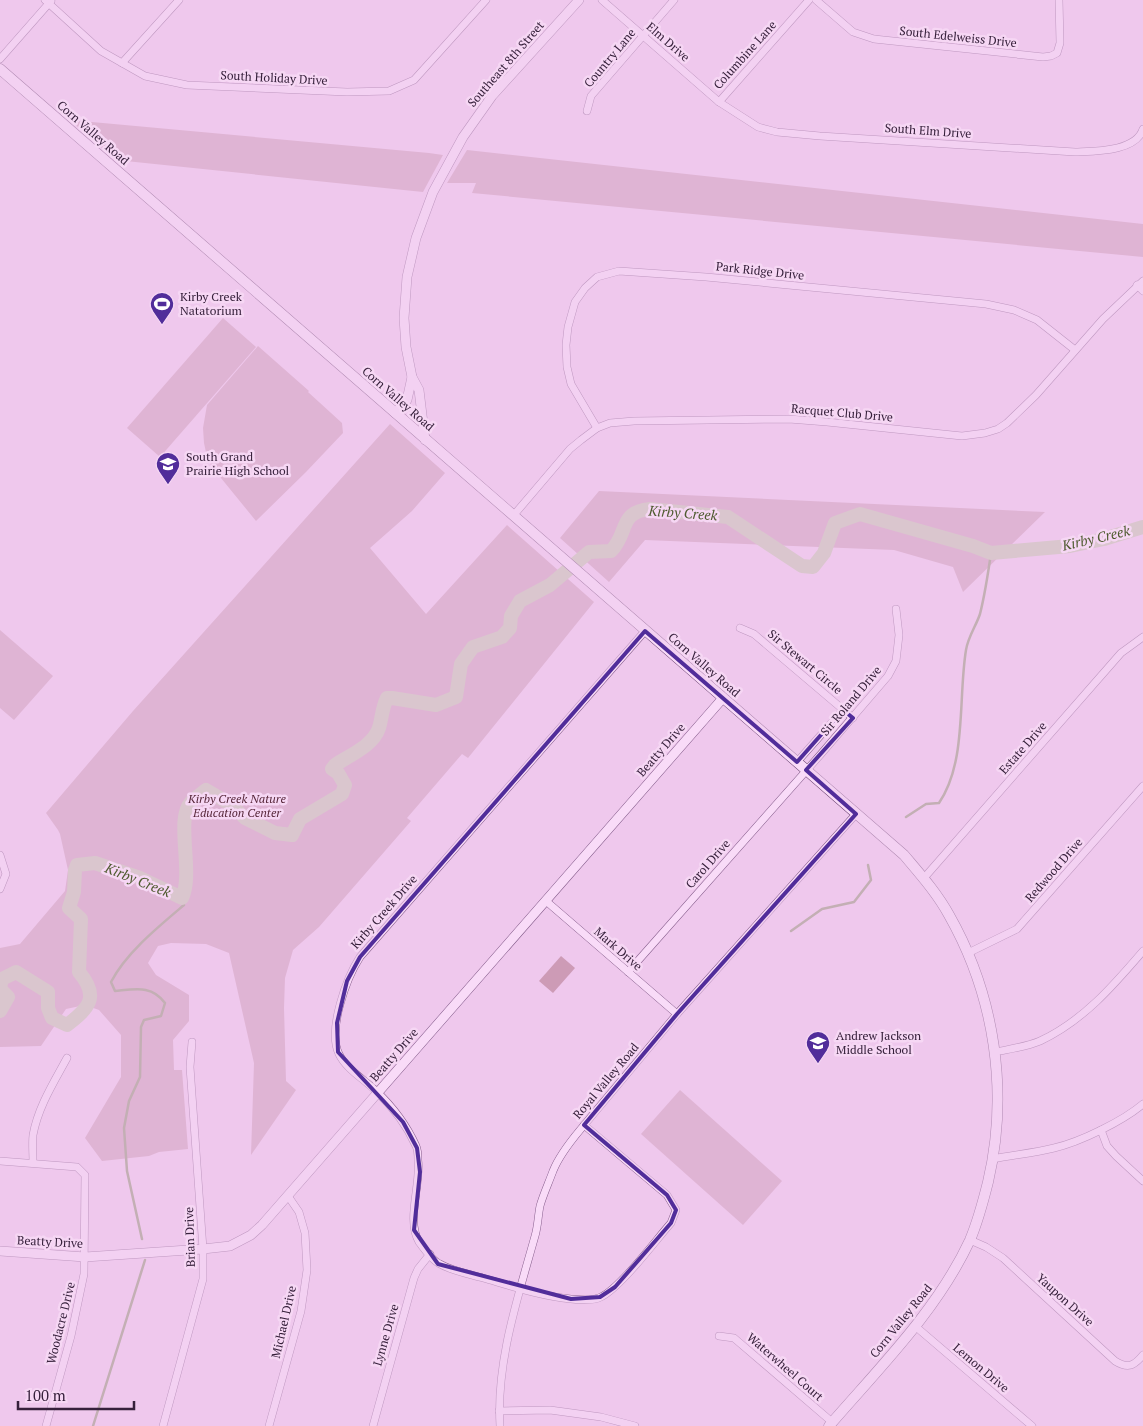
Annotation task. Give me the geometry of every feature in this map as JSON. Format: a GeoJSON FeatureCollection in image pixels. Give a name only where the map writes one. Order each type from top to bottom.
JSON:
{"type":"FeatureCollection","features":[{"type":"Feature","properties":{"kind":"main road","name":"Corn Valley Road"},"geometry":{"type":"LineString","coordinates":[[0,69],[904,855],[924,878],[949,914],[968,953],[984,997],[995,1052],[998,1099],[993,1159],[982,1205],[970,1240],[938,1296],[915,1326],[830,1424]]}},
{"type":"Feature","properties":{"kind":"street"},"geometry":{"type":"LineString","coordinates":[[122,63],[179,0]]}},
{"type":"Feature","properties":{"kind":"street","name":"South Holiday Drive"},"geometry":{"type":"LineString","coordinates":[[48,1],[101,51],[145,76],[187,85],[347,92],[389,91],[414,80],[486,0]]}},
{"type":"Feature","properties":{"kind":"street","name":"Southeast 8th Street"},"geometry":{"type":"LineString","coordinates":[[425,440],[420,393],[412,377],[406,347],[404,318],[407,277],[416,238],[433,192],[463,137],[492,96],[579,0]]}},
{"type":"Feature","properties":{"kind":"street","name":"Elm Drive"},"geometry":{"type":"LineString","coordinates":[[602,0],[719,102]]}},
{"type":"Feature","properties":{"kind":"street","name":"Country Lane"},"geometry":{"type":"LineString","coordinates":[[586,111],[591,96],[674,0]]}},
{"type":"Feature","properties":{"kind":"street","name":"Columbine Lane"},"geometry":{"type":"LineString","coordinates":[[719,102],[809,0]]}},
{"type":"Feature","properties":{"kind":"street","name":"South Edelweiss Drive"},"geometry":{"type":"LineString","coordinates":[[816,0],[853,32],[874,39],[1042,57],[1057,53],[1060,43],[1059,0]]}},
{"type":"Feature","properties":{"kind":"street"},"geometry":{"type":"LineString","coordinates":[[0,59],[48,1]]}},
{"type":"Feature","properties":{"kind":"street","name":"South Elm Drive"},"geometry":{"type":"LineString","coordinates":[[719,102],[758,127],[779,132],[820,136],[1074,152],[1104,150],[1126,145],[1142,132]]}},
{"type":"Feature","properties":{"kind":"street","name":"Park Ridge Drive"},"geometry":{"type":"LineString","coordinates":[[597,428],[571,384],[567,367],[566,345],[568,327],[575,302],[584,288],[597,277],[619,271],[706,277],[986,304],[1014,310],[1037,320],[1076,350]]}},
{"type":"Feature","properties":{"kind":"street"},"geometry":{"type":"LineString","coordinates":[[1140,283],[1143,291]]}},
{"type":"Feature","properties":{"kind":"street","name":"Racquet Club Drive"},"geometry":{"type":"LineString","coordinates":[[513,516],[570,449],[597,428],[610,423],[634,421],[789,420],[962,436],[985,434],[1008,423],[1036,395],[1103,319],[1140,283]]}},
{"type":"Feature","properties":{"kind":"street","name":"Southeast 8th Street"},"geometry":{"type":"LineString","coordinates":[[395,413],[407,400],[412,377]]}},
{"type":"Feature","properties":{"kind":"street","name":"Sir Roland Drive"},"geometry":{"type":"LineString","coordinates":[[806,770],[888,676],[896,662],[899,635],[896,609]]}},
{"type":"Feature","properties":{"kind":"street","name":"Sir Stewart Circle"},"geometry":{"type":"LineString","coordinates":[[740,628],[754,634],[853,718]]}},
{"type":"Feature","properties":{"kind":"street","name":"Kirby Creek Drive"},"geometry":{"type":"LineString","coordinates":[[584,1125],[667,1195],[676,1210],[670,1223],[615,1287],[600,1297],[587,1300],[571,1300],[520,1288],[438,1264],[419,1242],[414,1230],[414,1213],[420,1172],[417,1148],[403,1122],[378,1092],[346,1064],[338,1052],[336,1038],[340,1002],[356,963],[401,909],[645,631]]}},
{"type":"Feature","properties":{"kind":"street","name":"Estate Drive"},"geometry":{"type":"LineString","coordinates":[[924,878],[1121,653],[1143,637]]}},
{"type":"Feature","properties":{"kind":"street","name":"Beatty Drive"},"geometry":{"type":"LineString","coordinates":[[0,1251],[85,1257],[230,1246],[251,1235],[288,1196],[723,698]]}},
{"type":"Feature","properties":{"kind":"street","name":"Sir Roland Drive"},"geometry":{"type":"LineString","coordinates":[[797,762],[843,710]]}},
{"type":"Feature","properties":{"kind":"street","name":"Carol Drive"},"geometry":{"type":"LineString","coordinates":[[628,972],[806,770]]}},
{"type":"Feature","properties":{"kind":"street","name":"Redwood Drive"},"geometry":{"type":"LineString","coordinates":[[968,953],[1017,929],[1143,786]]}},
{"type":"Feature","properties":{"kind":"street","name":"Royal Valley Road"},"geometry":{"type":"LineString","coordinates":[[500,1426],[499,1411],[503,1363],[520,1288],[537,1228],[540,1206],[554,1169],[566,1148],[677,1014],[856,814]]}},
{"type":"Feature","properties":{"kind":"street"},"geometry":{"type":"LineString","coordinates":[[0,855],[6,874],[0,889]]}},
{"type":"Feature","properties":{"kind":"street","name":"Mark Drive"},"geometry":{"type":"LineString","coordinates":[[546,901],[677,1014]]}},
{"type":"Feature","properties":{"kind":"street"},"geometry":{"type":"LineString","coordinates":[[995,1052],[1038,1041],[1074,1021],[1113,985],[1143,951]]}},
{"type":"Feature","properties":{"kind":"street","name":"Brian Drive"},"geometry":{"type":"LineString","coordinates":[[163,1426],[203,1279],[203,1249],[190,1067],[192,1042]]}},
{"type":"Feature","properties":{"kind":"street"},"geometry":{"type":"LineString","coordinates":[[0,1161],[33,1163],[33,1137],[36,1121],[49,1091],[67,1058]]}},
{"type":"Feature","properties":{"kind":"street"},"geometry":{"type":"LineString","coordinates":[[993,1159],[1055,1148],[1101,1130],[1134,1112],[1143,1104]]}},
{"type":"Feature","properties":{"kind":"street"},"geometry":{"type":"LineString","coordinates":[[1101,1130],[1107,1146],[1143,1181]]}},
{"type":"Feature","properties":{"kind":"street","name":"Woodacre Drive"},"geometry":{"type":"LineString","coordinates":[[33,1163],[77,1167],[85,1175],[85,1257],[81,1296],[46,1426]]}},
{"type":"Feature","properties":{"kind":"street","name":"Michael Drive"},"geometry":{"type":"LineString","coordinates":[[269,1426],[301,1311],[307,1270],[305,1233],[299,1212],[288,1196]]}},
{"type":"Feature","properties":{"kind":"street","name":"Yaupon Drive"},"geometry":{"type":"LineString","coordinates":[[970,1240],[986,1247],[1003,1258],[1115,1361],[1123,1366],[1130,1366],[1136,1363],[1143,1355]]}},
{"type":"Feature","properties":{"kind":"street","name":"Lynne Drive"},"geometry":{"type":"LineString","coordinates":[[373,1426],[414,1278],[418,1269],[430,1254]]}},
{"type":"Feature","properties":{"kind":"street","name":"Lemon Drive"},"geometry":{"type":"LineString","coordinates":[[915,1326],[1032,1426]]}},
{"type":"Feature","properties":{"kind":"street","name":"Waterwheel Court"},"geometry":{"type":"LineString","coordinates":[[719,1336],[734,1338],[830,1424]]}},
{"type":"Feature","properties":{"kind":"street"},"geometry":{"type":"LineString","coordinates":[[499,1411],[550,1410],[601,1418],[635,1426]]}},
{"type":"Feature","properties":{"kind":"highlighted area"},"geometry":{"type":"Polygon","coordinates":[[[645,631],[797,762],[843,710],[853,718],[806,770],[856,814],[677,1014],[584,1125],[667,1195],[676,1210],[671,1223],[615,1287],[600,1297],[571,1299],[438,1264],[414,1230],[420,1172],[417,1148],[403,1122],[338,1052],[337,1023],[347,981],[360,957],[645,631]]]}},
{"type":"Feature","properties":{"kind":"green space"},"geometry":{"type":"Polygon","coordinates":[[[70,120],[443,155],[423,192],[116,160],[70,120]]]}},
{"type":"Feature","properties":{"kind":"green space"},"geometry":{"type":"Polygon","coordinates":[[[467,150],[1143,224],[1143,257],[472,193],[476,183],[447,183],[467,150]]]}},
{"type":"Feature","properties":{"kind":"green space"},"geometry":{"type":"Polygon","coordinates":[[[223,318],[256,347],[160,457],[127,428],[223,318]]]}},
{"type":"Feature","properties":{"kind":"green space"},"geometry":{"type":"Polygon","coordinates":[[[258,346],[342,423],[343,433],[256,521],[212,467],[207,457],[203,428],[207,405],[258,346]]]}},
{"type":"Feature","properties":{"kind":"green space","name":"Kirby Creek Nature Education Center"},"geometry":{"type":"Polygon","coordinates":[[[390,424],[445,473],[412,511],[370,548],[426,614],[507,525],[594,602],[468,758],[462,754],[407,818],[411,821],[319,927],[293,950],[285,978],[284,1008],[286,1081],[296,1090],[251,1155],[254,1063],[229,953],[206,944],[171,943],[158,946],[148,963],[156,975],[189,995],[189,1021],[173,1040],[174,1070],[182,1070],[188,1149],[159,1152],[149,1156],[102,1161],[85,1138],[121,1077],[121,1035],[99,1010],[85,1005],[66,1009],[41,1046],[0,1047],[0,948],[20,944],[65,891],[68,870],[60,834],[46,813],[133,711],[390,424]]]}},
{"type":"Feature","properties":{"kind":"green space"},"geometry":{"type":"Polygon","coordinates":[[[599,491],[1045,512],[963,592],[953,567],[894,550],[645,540],[609,582],[560,538],[599,491]]]}},
{"type":"Feature","properties":{"kind":"green space"},"geometry":{"type":"Polygon","coordinates":[[[0,630],[53,676],[14,720],[0,708],[0,630]]]}},
{"type":"Feature","properties":{"kind":"green space"},"geometry":{"type":"Polygon","coordinates":[[[561,956],[575,968],[553,993],[539,981],[561,956]]]}},
{"type":"Feature","properties":{"kind":"green space"},"geometry":{"type":"Polygon","coordinates":[[[680,1090],[782,1181],[743,1225],[641,1134],[680,1090]]]}},
{"type":"Feature","properties":{"kind":"waterway","name":"Kirby Creek"},"geometry":{"type":"LineString","coordinates":[[0,987],[2,979],[16,972],[48,992],[48,1008],[52,1018],[67,1025],[86,1007],[90,995],[89,988],[79,972],[81,919],[69,908],[74,892],[77,865],[95,863],[140,878],[182,898],[186,875],[184,833],[187,810],[191,802],[206,790],[230,804],[245,818],[275,833],[292,835],[300,819],[342,794],[345,785],[338,773],[332,769],[372,740],[379,728],[387,698],[436,705],[456,697],[461,664],[473,647],[502,637],[510,628],[511,616],[520,601],[550,585],[589,552],[611,551],[617,544],[628,519],[640,511],[650,509],[728,517],[802,566],[813,567],[824,553],[835,523],[860,514],[973,546],[991,553],[1070,546],[1104,539],[1143,527]]}},
{"type":"Feature","properties":{"kind":"waterway"},"geometry":{"type":"LineString","coordinates":[[906,817],[926,804],[939,803],[948,787],[954,769],[958,749],[966,650],[980,614],[991,553]]}},
{"type":"Feature","properties":{"kind":"waterway"},"geometry":{"type":"LineString","coordinates":[[791,931],[822,909],[854,902],[871,880],[868,865]]}},
{"type":"Feature","properties":{"kind":"waterway"},"geometry":{"type":"LineString","coordinates":[[142,1239],[127,1171],[124,1128],[129,1101],[140,1077],[141,1027],[144,1020],[161,1016],[165,1003],[155,993],[149,991],[137,989],[115,991],[111,982],[117,971],[134,951],[153,931],[184,905],[182,898]]}},
{"type":"Feature","properties":{"kind":"waterway","name":"Kirby Creek"},"geometry":{"type":"LineString","coordinates":[[0,989],[8,997],[0,1011]]}},
{"type":"Feature","properties":{"kind":"waterway"},"geometry":{"type":"LineString","coordinates":[[93,1426],[145,1260]]}},
{"type":"Feature","properties":{"kind":"place","name":"Kirby Creek Natatorium"},"geometry":{"type":"Point","coordinates":[162,325]}},
{"type":"Feature","properties":{"kind":"place","name":"South Grand Prairie High School"},"geometry":{"type":"Point","coordinates":[168,485]}},
{"type":"Feature","properties":{"kind":"place","name":"Andrew Jackson Middle School"},"geometry":{"type":"Point","coordinates":[818,1064]}}]}
